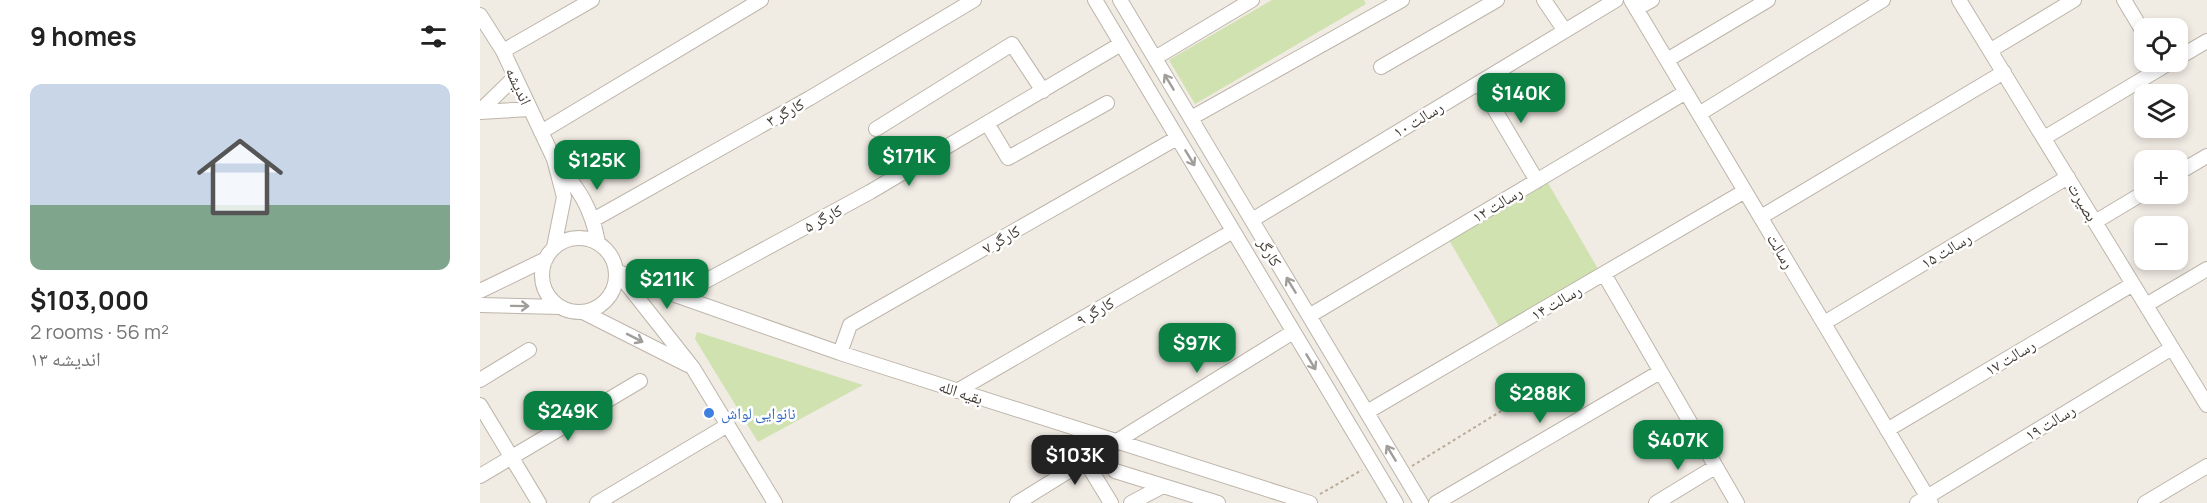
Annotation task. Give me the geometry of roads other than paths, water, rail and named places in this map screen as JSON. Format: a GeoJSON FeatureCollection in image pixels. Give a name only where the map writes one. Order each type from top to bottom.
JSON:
{"type":"FeatureCollection","features":[{"type":"Feature","properties":{"kind":"street"},"geometry":{"type":"LineString","coordinates":[[502,51],[592,0]]}},
{"type":"Feature","properties":{"kind":"street"},"geometry":{"type":"LineString","coordinates":[[541,132],[761,0]]}},
{"type":"Feature","properties":{"kind":"street","name":"کارگر ۳"},"geometry":{"type":"LineString","coordinates":[[593,220],[810,98],[974,0]]}},
{"type":"Feature","properties":{"kind":"street","name":"کارگر"},"geometry":{"type":"LineString","coordinates":[[1120,0],[1421,503]]}},
{"type":"Feature","properties":{"kind":"street"},"geometry":{"type":"LineString","coordinates":[[1155,57],[1252,0]]}},
{"type":"Feature","properties":{"kind":"street"},"geometry":{"type":"LineString","coordinates":[[1191,118],[1380,5],[1402,0]]}},
{"type":"Feature","properties":{"kind":"street"},"geometry":{"type":"LineString","coordinates":[[1381,67],[1497,0]]}},
{"type":"Feature","properties":{"kind":"street"},"geometry":{"type":"LineString","coordinates":[[1544,0],[1565,31]]}},
{"type":"Feature","properties":{"kind":"street","name":"رسالت ۱۰"},"geometry":{"type":"LineString","coordinates":[[1251,220],[1616,0]]}},
{"type":"Feature","properties":{"kind":"street"},"geometry":{"type":"LineString","coordinates":[[1633,4],[1652,0]]}},
{"type":"Feature","properties":{"kind":"street"},"geometry":{"type":"LineString","coordinates":[[1667,60],[1768,0]]}},
{"type":"Feature","properties":{"kind":"street"},"geometry":{"type":"LineString","coordinates":[[1699,114],[1883,0]]}},
{"type":"Feature","properties":{"kind":"street","name":"بصیرت"},"geometry":{"type":"LineString","coordinates":[[1959,0],[2172,348],[2203,390],[2207,405]]}},
{"type":"Feature","properties":{"kind":"street"},"geometry":{"type":"LineString","coordinates":[[1991,50],[2074,0]]}},
{"type":"Feature","properties":{"kind":"street"},"geometry":{"type":"LineString","coordinates":[[2124,0],[2135,18]]}},
{"type":"Feature","properties":{"kind":"street","name":"کارگر"},"geometry":{"type":"LineString","coordinates":[[1100,2],[1121,44],[1396,503]]}},
{"type":"Feature","properties":{"kind":"street","name":"رسالت"},"geometry":{"type":"LineString","coordinates":[[1633,4],[1887,430],[1925,501]]}},
{"type":"Feature","properties":{"kind":"street","name":"اندیشه"},"geometry":{"type":"LineString","coordinates":[[480,15],[502,51],[554,159],[564,197],[554,247],[546,259]]}},
{"type":"Feature","properties":{"kind":"street"},"geometry":{"type":"LineString","coordinates":[[2188,52],[2207,41]]}},
{"type":"Feature","properties":{"kind":"street"},"geometry":{"type":"LineString","coordinates":[[876,129],[1012,44],[1043,90]]}},
{"type":"Feature","properties":{"kind":"street","name":"کارگر ۵"},"geometry":{"type":"LineString","coordinates":[[678,296],[870,192],[1121,44]]}},
{"type":"Feature","properties":{"kind":"street"},"geometry":{"type":"LineString","coordinates":[[1761,218],[2004,72]]}},
{"type":"Feature","properties":{"kind":"street"},"geometry":{"type":"LineString","coordinates":[[2044,138],[2150,72]]}},
{"type":"Feature","properties":{"kind":"street"},"geometry":{"type":"LineString","coordinates":[[480,112],[515,77]]}},
{"type":"Feature","properties":{"kind":"street"},"geometry":{"type":"LineString","coordinates":[[1479,83],[1537,181]]}},
{"type":"Feature","properties":{"kind":"street","name":"رسالت ۱۲"},"geometry":{"type":"LineString","coordinates":[[1309,316],[1686,92]]}},
{"type":"Feature","properties":{"kind":"street"},"geometry":{"type":"LineString","coordinates":[[987,123],[1008,158],[1107,103]]}},
{"type":"Feature","properties":{"kind":"street"},"geometry":{"type":"LineString","coordinates":[[480,112],[530,109]]}},
{"type":"Feature","properties":{"kind":"street","name":"کارگر ۷"},"geometry":{"type":"LineString","coordinates":[[840,353],[850,326],[1178,138]]}},
{"type":"Feature","properties":{"kind":"street"},"geometry":{"type":"LineString","coordinates":[[2188,167],[2207,156]]}},
{"type":"Feature","properties":{"kind":"street","name":"اندیشه"},"geometry":{"type":"LineString","coordinates":[[554,159],[580,192],[593,220],[598,243],[607,250],[616,271],[693,368],[774,502]]}},
{"type":"Feature","properties":{"kind":"street","name":"رسالت ۱۵"},"geometry":{"type":"LineString","coordinates":[[1824,323],[2068,177]]}},
{"type":"Feature","properties":{"kind":"street","name":"رسالت ۱۴"},"geometry":{"type":"LineString","coordinates":[[1367,412],[1745,191]]}},
{"type":"Feature","properties":{"kind":"street"},"geometry":{"type":"LineString","coordinates":[[2095,222],[2134,199]]}},
{"type":"Feature","properties":{"kind":"street","name":"کارگر ۹"},"geometry":{"type":"LineString","coordinates":[[957,391],[1233,231]]}},
{"type":"Feature","properties":{"kind":"street"},"geometry":{"type":"LineString","coordinates":[[554,247],[575,238],[587,238],[598,243]]}},
{"type":"Feature","properties":{"kind":"street"},"geometry":{"type":"LineString","coordinates":[[480,291],[546,259]]}},
{"type":"Feature","properties":{"kind":"street"},"geometry":{"type":"LineString","coordinates":[[546,259],[542,279],[545,290],[560,307]]}},
{"type":"Feature","properties":{"kind":"street"},"geometry":{"type":"LineString","coordinates":[[2146,305],[2207,269]]}},
{"type":"Feature","properties":{"kind":"street"},"geometry":{"type":"LineString","coordinates":[[480,305],[560,307],[583,312],[594,309],[604,302],[616,283],[616,271]]}},
{"type":"Feature","properties":{"kind":"street","name":"بقیه الله"},"geometry":{"type":"LineString","coordinates":[[616,271],[678,296],[840,353],[1308,502]]}},
{"type":"Feature","properties":{"kind":"street"},"geometry":{"type":"LineString","coordinates":[[1604,274],[1737,503]]}},
{"type":"Feature","properties":{"kind":"street","name":"رسالت ۱۷"},"geometry":{"type":"LineString","coordinates":[[1887,430],[2133,284]]}},
{"type":"Feature","properties":{"kind":"street"},"geometry":{"type":"LineString","coordinates":[[583,312],[693,368]]}},
{"type":"Feature","properties":{"kind":"street"},"geometry":{"type":"LineString","coordinates":[[1017,503],[1293,332]]}},
{"type":"Feature","properties":{"kind":"street","name":"رسالت ۱۹"},"geometry":{"type":"LineString","coordinates":[[1925,501],[2172,348]]}},
{"type":"Feature","properties":{"kind":"street"},"geometry":{"type":"LineString","coordinates":[[480,380],[529,350]]}},
{"type":"Feature","properties":{"kind":"street"},"geometry":{"type":"LineString","coordinates":[[1436,503],[1660,372]]}},
{"type":"Feature","properties":{"kind":"street"},"geometry":{"type":"LineString","coordinates":[[480,476],[640,381]]}},
{"type":"Feature","properties":{"kind":"street"},"geometry":{"type":"LineString","coordinates":[[480,405],[539,503]]}},
{"type":"Feature","properties":{"kind":"street"},"geometry":{"type":"LineString","coordinates":[[597,503],[728,425]]}},
{"type":"Feature","properties":{"kind":"street"},"geometry":{"type":"LineString","coordinates":[[1086,462],[1111,503]]}},
{"type":"Feature","properties":{"kind":"street"},"geometry":{"type":"LineString","coordinates":[[2145,503],[2207,466]]}},
{"type":"Feature","properties":{"kind":"street"},"geometry":{"type":"LineString","coordinates":[[1656,503],[1715,467]]}},
{"type":"Feature","properties":{"kind":"street"},"geometry":{"type":"LineString","coordinates":[[1115,471],[1218,503]]}},
{"type":"Feature","properties":{"kind":"street"},"geometry":{"type":"LineString","coordinates":[[1131,503],[1163,486]]}},
{"type":"Feature","properties":{"kind":"place","name":"نانوایی لواش"},"geometry":{"type":"Point","coordinates":[709,413]}}]}
